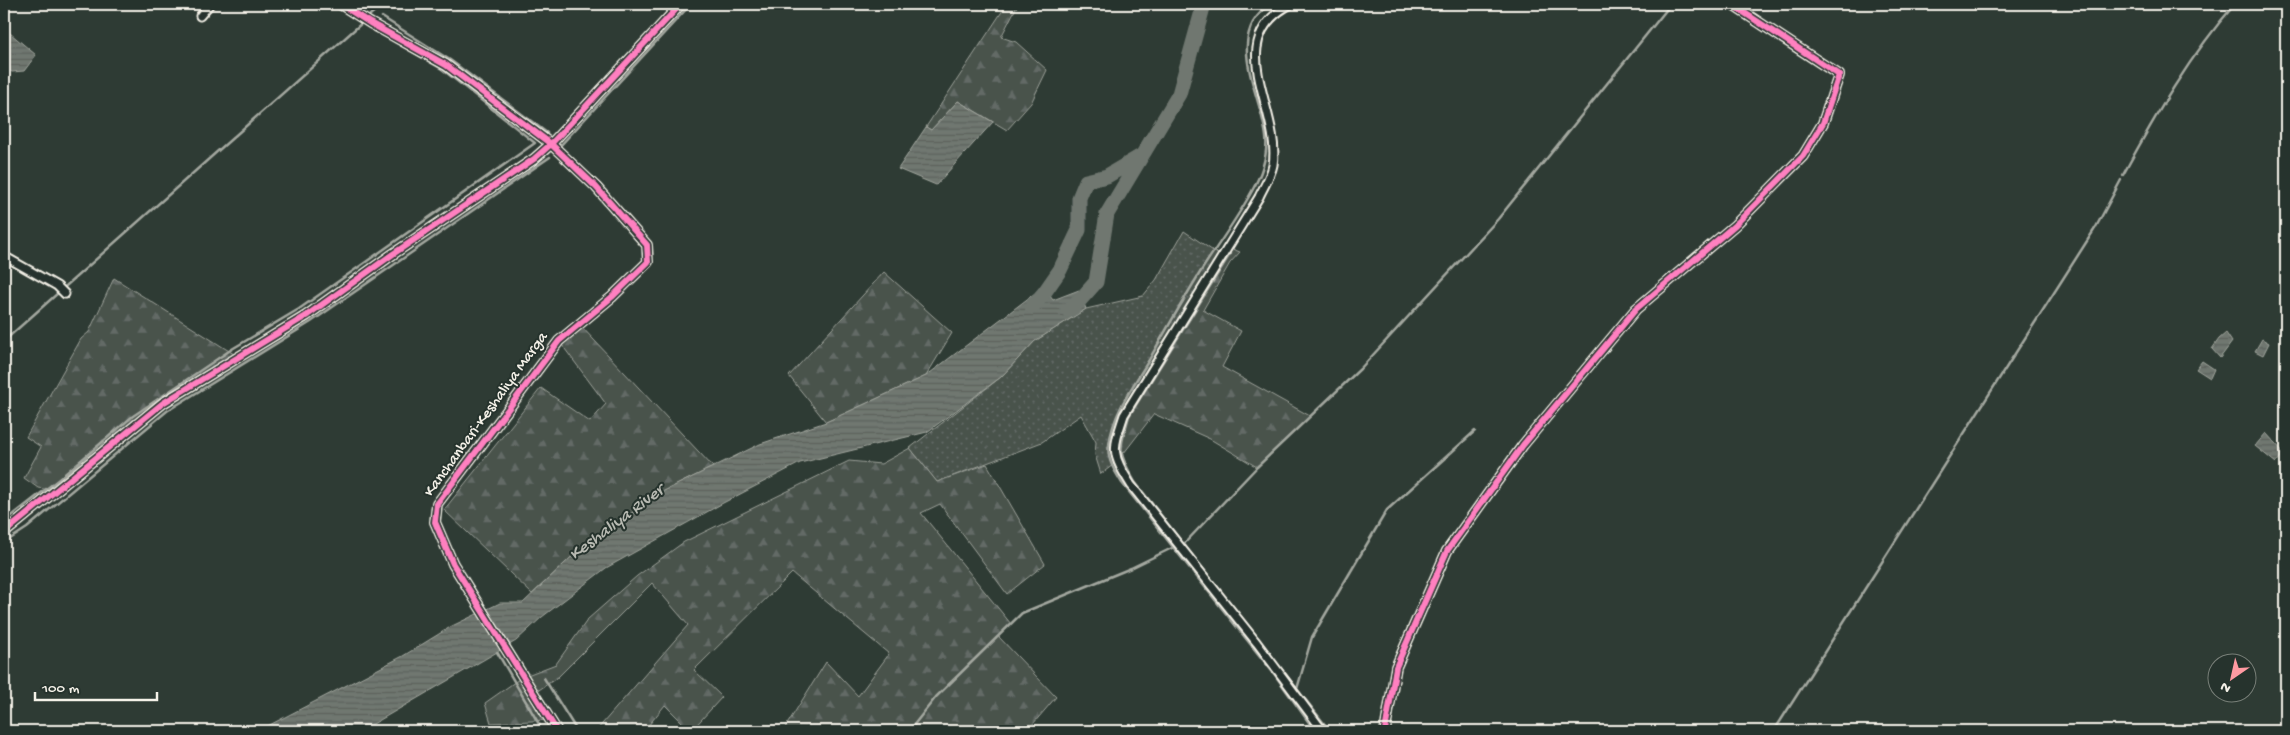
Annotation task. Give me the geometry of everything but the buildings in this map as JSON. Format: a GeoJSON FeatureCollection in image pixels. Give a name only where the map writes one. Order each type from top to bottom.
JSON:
{"type":"FeatureCollection","features":[{"type":"Feature","properties":{"kind":"street"},"geometry":{"type":"LineString","coordinates":[[200,16],[210,4]]}},
{"type":"Feature","properties":{"kind":"street","name":"Kanchanbari-Keshaliya Marga"},"geometry":{"type":"LineString","coordinates":[[340,4],[446,66],[551,144],[596,187],[647,245],[648,262],[612,296],[559,340],[437,504],[435,522],[453,564],[557,731]]}},
{"type":"Feature","properties":{"kind":"street"},"geometry":{"type":"LineString","coordinates":[[4,533],[163,403],[306,316],[393,254],[534,159],[551,144],[681,4]]}},
{"type":"Feature","properties":{"kind":"street"},"geometry":{"type":"LineString","coordinates":[[1291,4],[1277,11],[1258,36],[1257,75],[1272,137],[1273,166],[1258,197],[1124,415],[1114,446],[1117,462],[1132,485],[1257,643],[1323,731]]}},
{"type":"Feature","properties":{"kind":"street"},"geometry":{"type":"LineString","coordinates":[[1385,731],[1396,667],[1447,551],[1517,452],[1636,309],[1734,225],[1803,156],[1824,123],[1839,75],[1731,4]]}},
{"type":"Feature","properties":{"kind":"street"},"geometry":{"type":"LineString","coordinates":[[4,256],[57,286],[65,294]]}},
{"type":"Feature","properties":{"kind":"green space"},"geometry":{"type":"Polygon","coordinates":[[[1007,4],[1018,4],[1001,37],[1016,42],[1047,70],[1031,103],[1007,130],[958,101],[931,130],[926,127],[1007,4]]]}},
{"type":"Feature","properties":{"kind":"green space"},"geometry":{"type":"Polygon","coordinates":[[[1184,231],[1222,257],[1117,462],[1101,474],[1095,455],[1096,442],[1081,415],[1042,442],[937,482],[910,448],[1001,377],[1035,341],[1086,309],[1143,296],[1156,280],[1184,231]]]}},
{"type":"Feature","properties":{"kind":"green space"},"geometry":{"type":"Polygon","coordinates":[[[1227,247],[1240,252],[1230,263],[1203,310],[1241,331],[1222,367],[1310,416],[1257,467],[1210,439],[1154,414],[1117,462],[1114,446],[1124,415],[1227,247]]]}},
{"type":"Feature","properties":{"kind":"green space"},"geometry":{"type":"Polygon","coordinates":[[[884,272],[952,333],[926,376],[826,422],[789,376],[884,272]]]}},
{"type":"Feature","properties":{"kind":"green space"},"geometry":{"type":"Polygon","coordinates":[[[114,278],[237,356],[163,403],[55,491],[38,488],[24,478],[41,447],[26,437],[81,339],[89,332],[114,278]]]}},
{"type":"Feature","properties":{"kind":"green space"},"geometry":{"type":"Polygon","coordinates":[[[579,324],[713,467],[662,492],[582,547],[532,594],[444,510],[541,388],[590,422],[606,404],[559,341],[579,324]]]}},
{"type":"Feature","properties":{"kind":"green space"},"geometry":{"type":"Polygon","coordinates":[[[910,448],[937,482],[987,464],[1045,564],[1007,594],[940,504],[921,513],[1011,624],[998,636],[1056,697],[1027,731],[783,731],[826,662],[858,696],[889,654],[792,573],[694,670],[722,697],[691,731],[665,705],[648,726],[654,731],[596,731],[688,625],[652,583],[558,677],[533,694],[550,720],[491,723],[485,703],[522,677],[556,664],[588,619],[637,576],[684,542],[849,461],[881,464],[910,448]]]}},
{"type":"Feature","properties":{"kind":"water"},"geometry":{"type":"Polygon","coordinates":[[[4,28],[36,55],[24,71],[12,72],[4,68],[4,28]]]}},
{"type":"Feature","properties":{"kind":"water"},"geometry":{"type":"Polygon","coordinates":[[[958,101],[993,122],[936,185],[898,169],[926,127],[931,130],[958,101]]]}},
{"type":"Feature","properties":{"kind":"water"},"geometry":{"type":"Polygon","coordinates":[[[1043,287],[1053,300],[1079,290],[1086,309],[1035,341],[1001,377],[927,432],[800,463],[723,503],[606,568],[542,617],[516,641],[361,731],[258,731],[403,656],[452,626],[500,603],[523,603],[582,547],[662,492],[760,444],[826,422],[926,376],[1043,287]]]}},
{"type":"Feature","properties":{"kind":"water"},"geometry":{"type":"Polygon","coordinates":[[[2226,333],[2232,342],[2220,358],[2212,349],[2226,333]]]}},
{"type":"Feature","properties":{"kind":"water"},"geometry":{"type":"Polygon","coordinates":[[[2262,339],[2269,343],[2263,355],[2255,351],[2262,339]]]}},
{"type":"Feature","properties":{"kind":"water"},"geometry":{"type":"Polygon","coordinates":[[[2202,361],[2214,369],[2210,378],[2196,369],[2202,361]]]}},
{"type":"Feature","properties":{"kind":"water"},"geometry":{"type":"Polygon","coordinates":[[[2266,433],[2284,453],[2276,463],[2255,446],[2266,433]]]}},
{"type":"Feature","properties":{"kind":"waterway"},"geometry":{"type":"LineString","coordinates":[[370,15],[383,4]]}},
{"type":"Feature","properties":{"kind":"waterway"},"geometry":{"type":"LineString","coordinates":[[560,146],[691,4]]}},
{"type":"Feature","properties":{"kind":"waterway","name":"Keshaliya River"},"geometry":{"type":"LineString","coordinates":[[1068,310],[1073,308],[1096,282],[1107,214],[1179,94],[1204,4]]}},
{"type":"Feature","properties":{"kind":"waterway"},"geometry":{"type":"LineString","coordinates":[[1271,4],[1257,17],[1249,32],[1247,49],[1253,85],[1266,137],[1266,151],[1261,172],[1234,221],[1194,282],[1124,400],[1111,433],[1108,450],[1112,465],[1122,483],[1275,675],[1315,731]]}},
{"type":"Feature","properties":{"kind":"waterway"},"geometry":{"type":"LineString","coordinates":[[1182,546],[1257,467],[1360,369],[1498,219],[1671,4]]}},
{"type":"Feature","properties":{"kind":"waterway"},"geometry":{"type":"LineString","coordinates":[[2123,175],[2174,86],[2203,44],[2235,4]]}},
{"type":"Feature","properties":{"kind":"waterway"},"geometry":{"type":"LineString","coordinates":[[382,17],[450,60],[547,133]]}},
{"type":"Feature","properties":{"kind":"waterway"},"geometry":{"type":"LineString","coordinates":[[4,341],[363,22]]}},
{"type":"Feature","properties":{"kind":"waterway"},"geometry":{"type":"LineString","coordinates":[[4,522],[59,479],[133,416],[232,349],[299,309],[535,143],[442,69],[395,42]]}},
{"type":"Feature","properties":{"kind":"waterway","name":"Keshaliya River"},"geometry":{"type":"LineString","coordinates":[[1032,307],[1060,270],[1079,230],[1079,198],[1086,181],[1107,176],[1141,156]]}},
{"type":"Feature","properties":{"kind":"waterway"},"geometry":{"type":"LineString","coordinates":[[4,543],[27,528],[167,411],[311,322],[550,157]]}},
{"type":"Feature","properties":{"kind":"waterway"},"geometry":{"type":"LineString","coordinates":[[1774,731],[2096,227],[2121,180]]}},
{"type":"Feature","properties":{"kind":"waterway"},"geometry":{"type":"LineString","coordinates":[[1230,254],[1129,416],[1123,437],[1123,457],[1135,482],[1330,731]]}},
{"type":"Feature","properties":{"kind":"waterway"},"geometry":{"type":"LineString","coordinates":[[1297,689],[1312,637],[1387,510],[1475,431]]}},
{"type":"Feature","properties":{"kind":"waterway"},"geometry":{"type":"LineString","coordinates":[[909,731],[936,697],[1022,613],[1131,568],[1174,547]]}},
{"type":"Feature","properties":{"kind":"waterway"},"geometry":{"type":"LineString","coordinates":[[497,652],[543,731]]}},
{"type":"Feature","properties":{"kind":"waterway"},"geometry":{"type":"LineString","coordinates":[[544,678],[577,731]]}},
{"type":"Feature","properties":{"kind":"cycle path"},"geometry":{"type":"LineString","coordinates":[[340,4],[370,23],[446,65],[551,144],[596,187],[647,245],[648,262],[612,297],[559,341],[437,504],[435,522],[453,564],[557,731]]}},
{"type":"Feature","properties":{"kind":"cycle path"},"geometry":{"type":"LineString","coordinates":[[4,533],[163,403],[306,316],[393,254],[534,159],[551,144],[681,4]]}},
{"type":"Feature","properties":{"kind":"cycle path"},"geometry":{"type":"LineString","coordinates":[[1385,731],[1396,667],[1447,551],[1523,445],[1636,309],[1735,225],[1803,156],[1823,123],[1839,75],[1731,4]]}}]}
